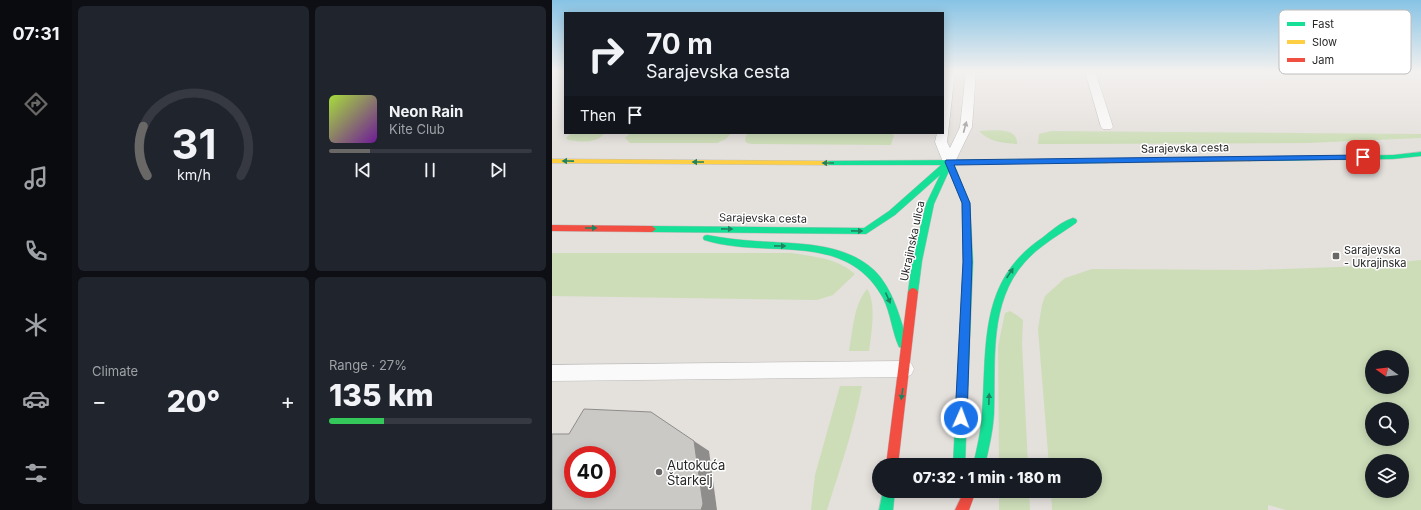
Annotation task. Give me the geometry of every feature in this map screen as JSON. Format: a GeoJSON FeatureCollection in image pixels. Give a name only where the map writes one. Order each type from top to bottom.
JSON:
{"type":"FeatureCollection","features":[{"type":"Feature","properties":{"kind":"main road","name":"Sarajevska cesta"},"geometry":{"type":"LineString","coordinates":[[552,161],[867,163],[1393,157],[1421,154]]}},
{"type":"Feature","properties":{"kind":"main road","name":"Sarajevska cesta"},"geometry":{"type":"LineString","coordinates":[[552,228],[866,231],[892,213],[949,162]]}},
{"type":"Feature","properties":{"kind":"main road","name":"Ukrajinska ulica"},"geometry":{"type":"LineString","coordinates":[[893,458],[906,362],[917,261],[930,204],[949,162]]}},
{"type":"Feature","properties":{"kind":"main road"},"geometry":{"type":"LineString","coordinates":[[949,162],[966,203],[968,262],[959,458]]}},
{"type":"Feature","properties":{"kind":"main road"},"geometry":{"type":"LineString","coordinates":[[981,458],[988,431],[990,337],[993,314],[997,299],[1004,283],[1022,259],[1073,221]]}},
{"type":"Feature","properties":{"kind":"main road"},"geometry":{"type":"LineString","coordinates":[[688,229],[702,236],[733,244],[809,247],[842,253],[855,258],[872,272],[882,285],[898,321],[906,362]]}},
{"type":"Feature","properties":{"kind":"main road"},"geometry":{"type":"LineString","coordinates":[[886,510],[887,498]]}},
{"type":"Feature","properties":{"kind":"main road"},"geometry":{"type":"LineString","coordinates":[[957,510],[958,498]]}},
{"type":"Feature","properties":{"kind":"main road"},"geometry":{"type":"LineString","coordinates":[[962,510],[967,498]]}},
{"type":"Feature","properties":{"kind":"lane"},"geometry":{"type":"LineString","coordinates":[[944,123],[947,95]]}},
{"type":"Feature","properties":{"kind":"lane"},"geometry":{"type":"LineString","coordinates":[[949,162],[966,127],[969,95]]}},
{"type":"Feature","properties":{"kind":"lane"},"geometry":{"type":"LineString","coordinates":[[1097,95],[1107,127]]}},
{"type":"Feature","properties":{"kind":"lane"},"geometry":{"type":"LineString","coordinates":[[943,134],[942,142],[949,162]]}},
{"type":"Feature","properties":{"kind":"lane"},"geometry":{"type":"LineString","coordinates":[[552,373],[906,362]]}},
{"type":"Feature","properties":{"kind":"green space"},"geometry":{"type":"Polygon","coordinates":[[[997,130],[1009,132],[1016,138],[1017,144],[992,140],[987,138],[979,131],[997,130]]]}},
{"type":"Feature","properties":{"kind":"green space"},"geometry":{"type":"Polygon","coordinates":[[[1051,131],[1421,134],[1421,138],[1306,143],[1038,144],[1039,134],[1051,131]]]}},
{"type":"Feature","properties":{"kind":"green space"},"geometry":{"type":"Polygon","coordinates":[[[570,134],[604,134],[593,141],[583,142],[568,140],[566,138],[570,134]]]}},
{"type":"Feature","properties":{"kind":"green space"},"geometry":{"type":"Polygon","coordinates":[[[629,134],[730,134],[726,139],[717,143],[630,143],[625,138],[629,134]]]}},
{"type":"Feature","properties":{"kind":"green space"},"geometry":{"type":"Polygon","coordinates":[[[747,134],[894,135],[891,145],[752,144],[747,143],[745,140],[747,134]]]}},
{"type":"Feature","properties":{"kind":"green space"},"geometry":{"type":"Polygon","coordinates":[[[552,253],[792,253],[833,261],[855,274],[833,295],[817,300],[552,296],[552,253]]]}},
{"type":"Feature","properties":{"kind":"green space"},"geometry":{"type":"Polygon","coordinates":[[[1421,260],[1421,510],[1286,510],[1268,505],[1268,510],[1052,510],[1051,498],[1102,498],[1102,458],[1048,458],[1038,329],[1045,296],[1065,278],[1092,269],[1254,270],[1364,266],[1421,260]]]}},
{"type":"Feature","properties":{"kind":"green space"},"geometry":{"type":"Polygon","coordinates":[[[867,289],[872,302],[873,311],[869,351],[849,351],[856,311],[862,296],[867,289]]]}},
{"type":"Feature","properties":{"kind":"green space"},"geometry":{"type":"Polygon","coordinates":[[[1010,311],[1023,320],[1022,343],[1028,458],[999,458],[998,346],[1005,313],[1010,311]]]}},
{"type":"Feature","properties":{"kind":"green space"},"geometry":{"type":"Polygon","coordinates":[[[840,386],[862,386],[859,402],[842,464],[827,510],[811,510],[815,475],[840,386]]]}},
{"type":"Feature","properties":{"kind":"green space"},"geometry":{"type":"Polygon","coordinates":[[[999,498],[1029,498],[1030,510],[999,510],[999,498]]]}},
{"type":"Feature","properties":{"kind":"building","name":"Autokuća Štarkelj"},"geometry":{"type":"Polygon","coordinates":[[[584,409],[651,412],[694,441],[703,504],[701,510],[552,510],[552,434],[569,434],[584,409]]]}},
{"type":"Feature","properties":{"kind":"traffic: fast"},"geometry":{"type":"LineString","coordinates":[[1248,159],[1393,157],[1421,154]]}},
{"type":"Feature","properties":{"kind":"traffic: fast"},"geometry":{"type":"LineString","coordinates":[[827,163],[1104,161]]}},
{"type":"Feature","properties":{"kind":"traffic: fast"},"geometry":{"type":"LineString","coordinates":[[949,162],[966,203],[968,262],[959,458]]}},
{"type":"Feature","properties":{"kind":"traffic: fast"},"geometry":{"type":"LineString","coordinates":[[652,229],[866,231],[892,213],[949,162]]}},
{"type":"Feature","properties":{"kind":"traffic: fast"},"geometry":{"type":"LineString","coordinates":[[913,292],[917,261],[930,204],[946,169]]}},
{"type":"Feature","properties":{"kind":"traffic: fast"},"geometry":{"type":"LineString","coordinates":[[981,458],[985,440],[987,420],[991,337],[993,319],[998,300],[1005,283],[1022,259],[1035,247],[1073,221]]}},
{"type":"Feature","properties":{"kind":"traffic: fast"},"geometry":{"type":"LineString","coordinates":[[707,238],[731,243],[806,247],[830,251],[852,260],[871,273],[886,295],[894,313],[903,344]]}},
{"type":"Feature","properties":{"kind":"traffic: fast"},"geometry":{"type":"LineString","coordinates":[[886,510],[888,498]]}},
{"type":"Feature","properties":{"kind":"traffic: slow"},"geometry":{"type":"LineString","coordinates":[[1104,161],[1248,159]]}},
{"type":"Feature","properties":{"kind":"traffic: slow"},"geometry":{"type":"LineString","coordinates":[[552,161],[827,163]]}},
{"type":"Feature","properties":{"kind":"traffic: jam"},"geometry":{"type":"LineString","coordinates":[[552,228],[652,229]]}},
{"type":"Feature","properties":{"kind":"traffic: jam"},"geometry":{"type":"LineString","coordinates":[[893,458],[913,292]]}},
{"type":"Feature","properties":{"kind":"traffic: jam"},"geometry":{"type":"LineString","coordinates":[[962,510],[967,498]]}},
{"type":"Feature","properties":{"kind":"place","name":"Sarajevska - Ukrajinska"},"geometry":{"type":"Point","coordinates":[1336,256]}},
{"type":"Feature","properties":{"kind":"place","name":"Autokuća Štarkelj"},"geometry":{"type":"Point","coordinates":[659,472]}},
{"type":"Feature","properties":{"kind":"route"},"geometry":{"type":"LineString","coordinates":[[961,418],[968,262],[966,203],[949,162],[1363,157]]}}]}
